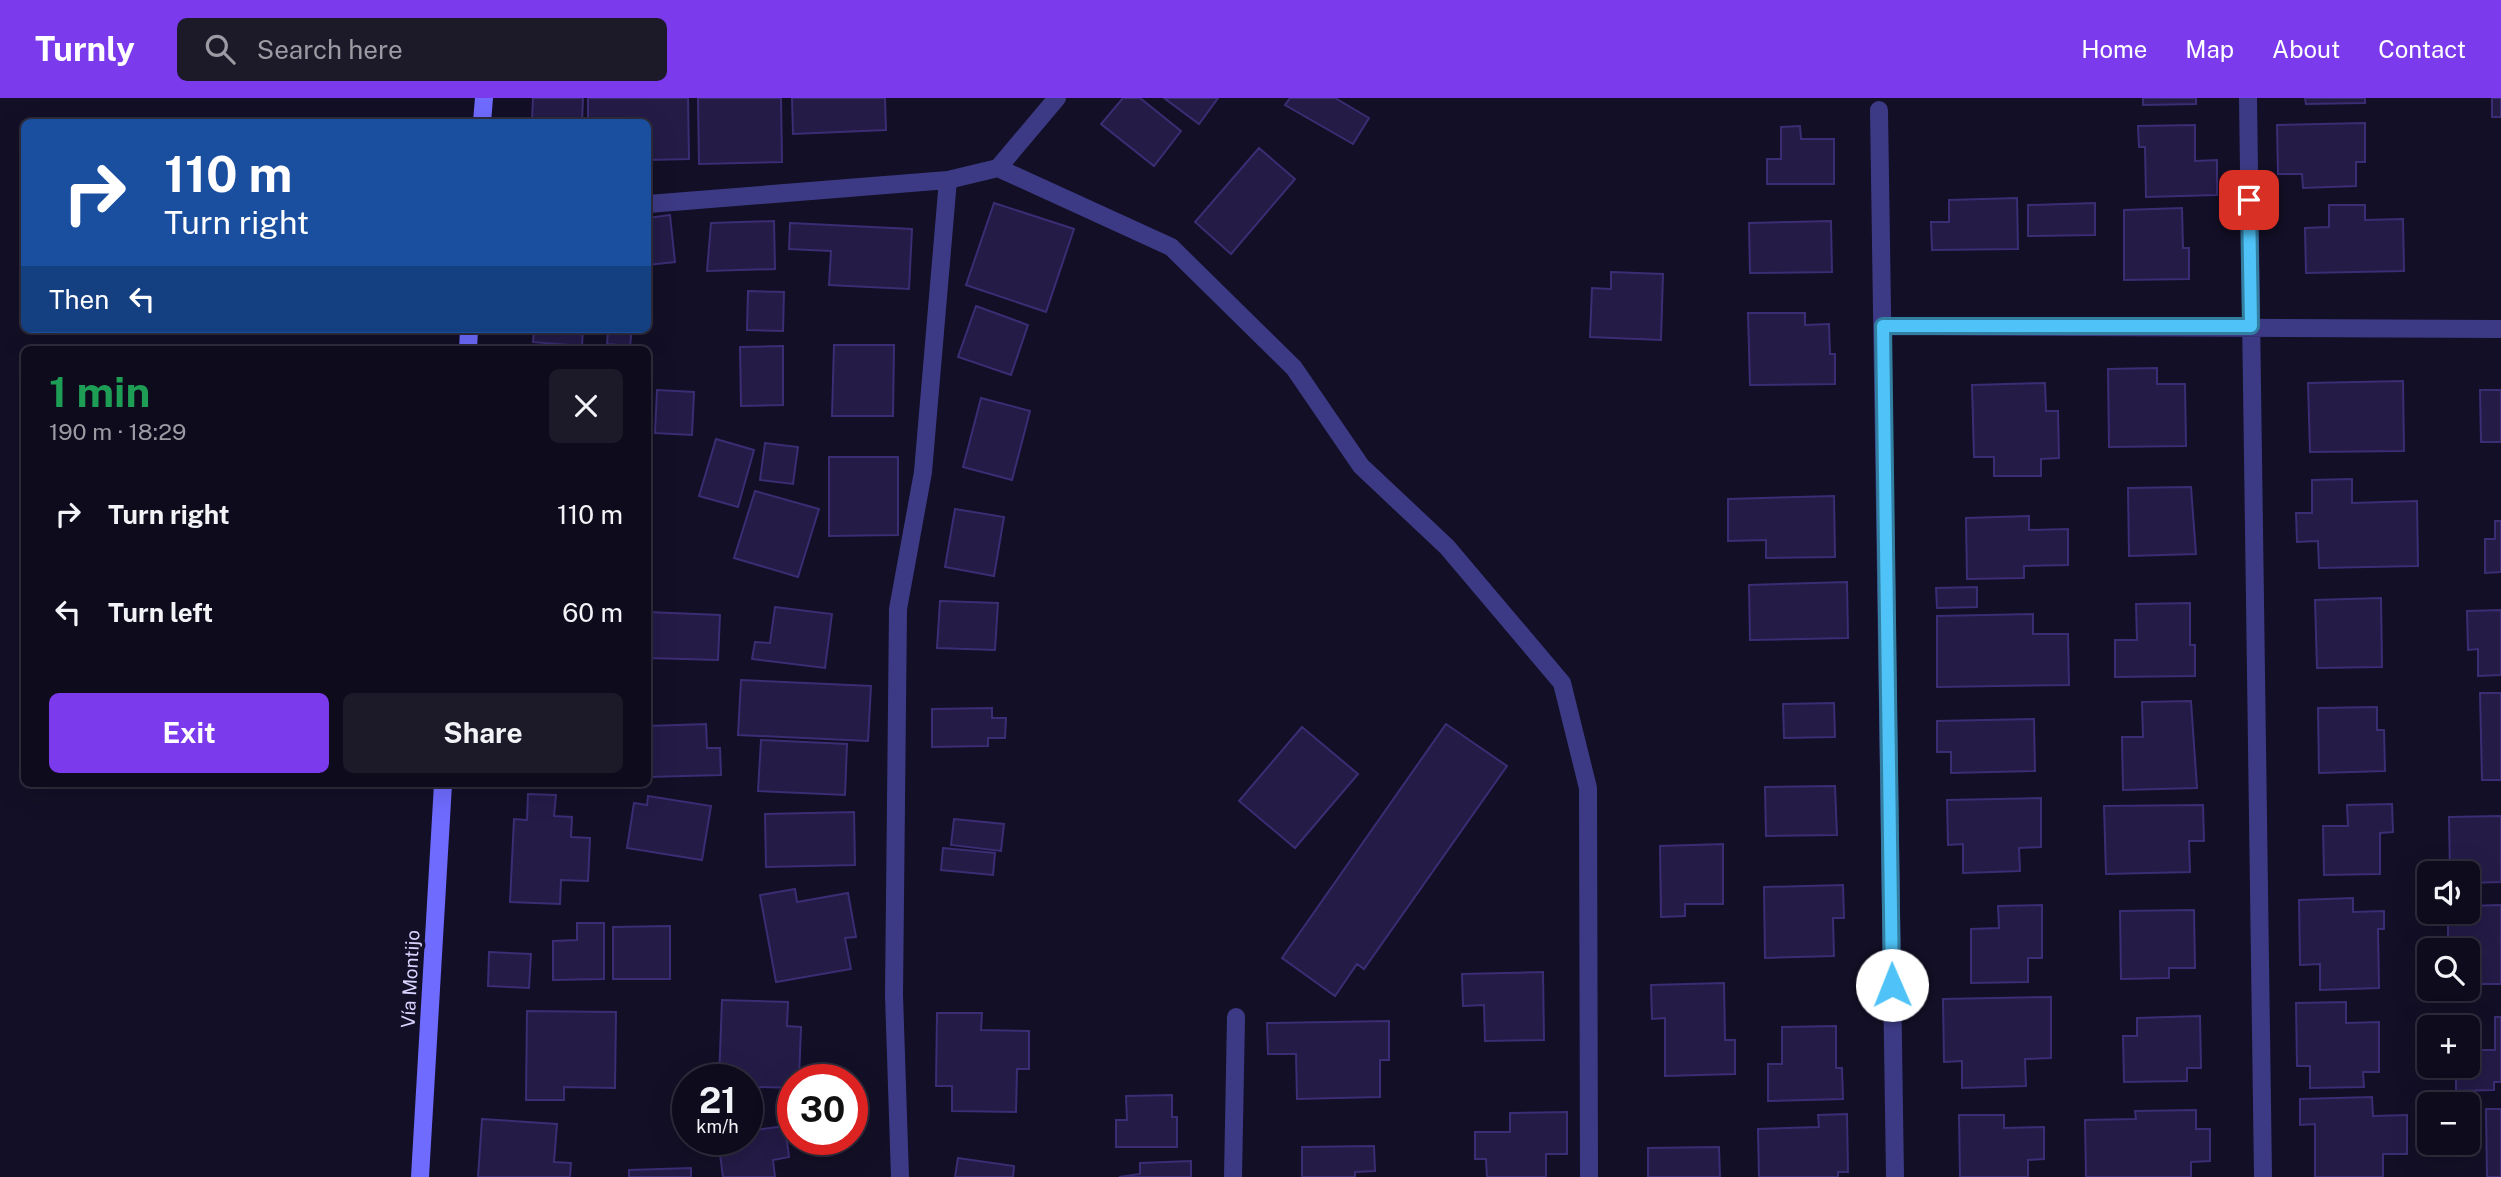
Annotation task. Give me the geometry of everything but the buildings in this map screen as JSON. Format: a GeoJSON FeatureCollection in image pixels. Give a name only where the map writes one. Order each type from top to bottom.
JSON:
{"type":"FeatureCollection","features":[{"type":"Feature","properties":{"kind":"main road"},"geometry":{"type":"LineString","coordinates":[[482,119],[484,98]]}},
{"type":"Feature","properties":{"kind":"main road","name":"Vía Montijo"},"geometry":{"type":"LineString","coordinates":[[420,1177],[443,787]]}},
{"type":"Feature","properties":{"kind":"street"},"geometry":{"type":"LineString","coordinates":[[651,204],[948,180],[998,168],[1057,98]]}},
{"type":"Feature","properties":{"kind":"street"},"geometry":{"type":"LineString","coordinates":[[2248,98],[2263,1177]]}},
{"type":"Feature","properties":{"kind":"street"},"geometry":{"type":"LineString","coordinates":[[1879,110],[1895,1177]]}},
{"type":"Feature","properties":{"kind":"street"},"geometry":{"type":"LineString","coordinates":[[998,168],[1171,247],[1294,368],[1361,466],[1447,547],[1562,683],[1588,788],[1589,1177]]}},
{"type":"Feature","properties":{"kind":"street"},"geometry":{"type":"LineString","coordinates":[[900,1177],[894,995],[898,609],[923,472],[948,180]]}},
{"type":"Feature","properties":{"kind":"street"},"geometry":{"type":"LineString","coordinates":[[1883,326],[2501,329]]}},
{"type":"Feature","properties":{"kind":"street"},"geometry":{"type":"LineString","coordinates":[[1233,1177],[1236,1017]]}},
{"type":"Feature","properties":{"kind":"route"},"geometry":{"type":"LineString","coordinates":[[1892,985],[1883,326],[2251,326],[2249,200]]}}]}
